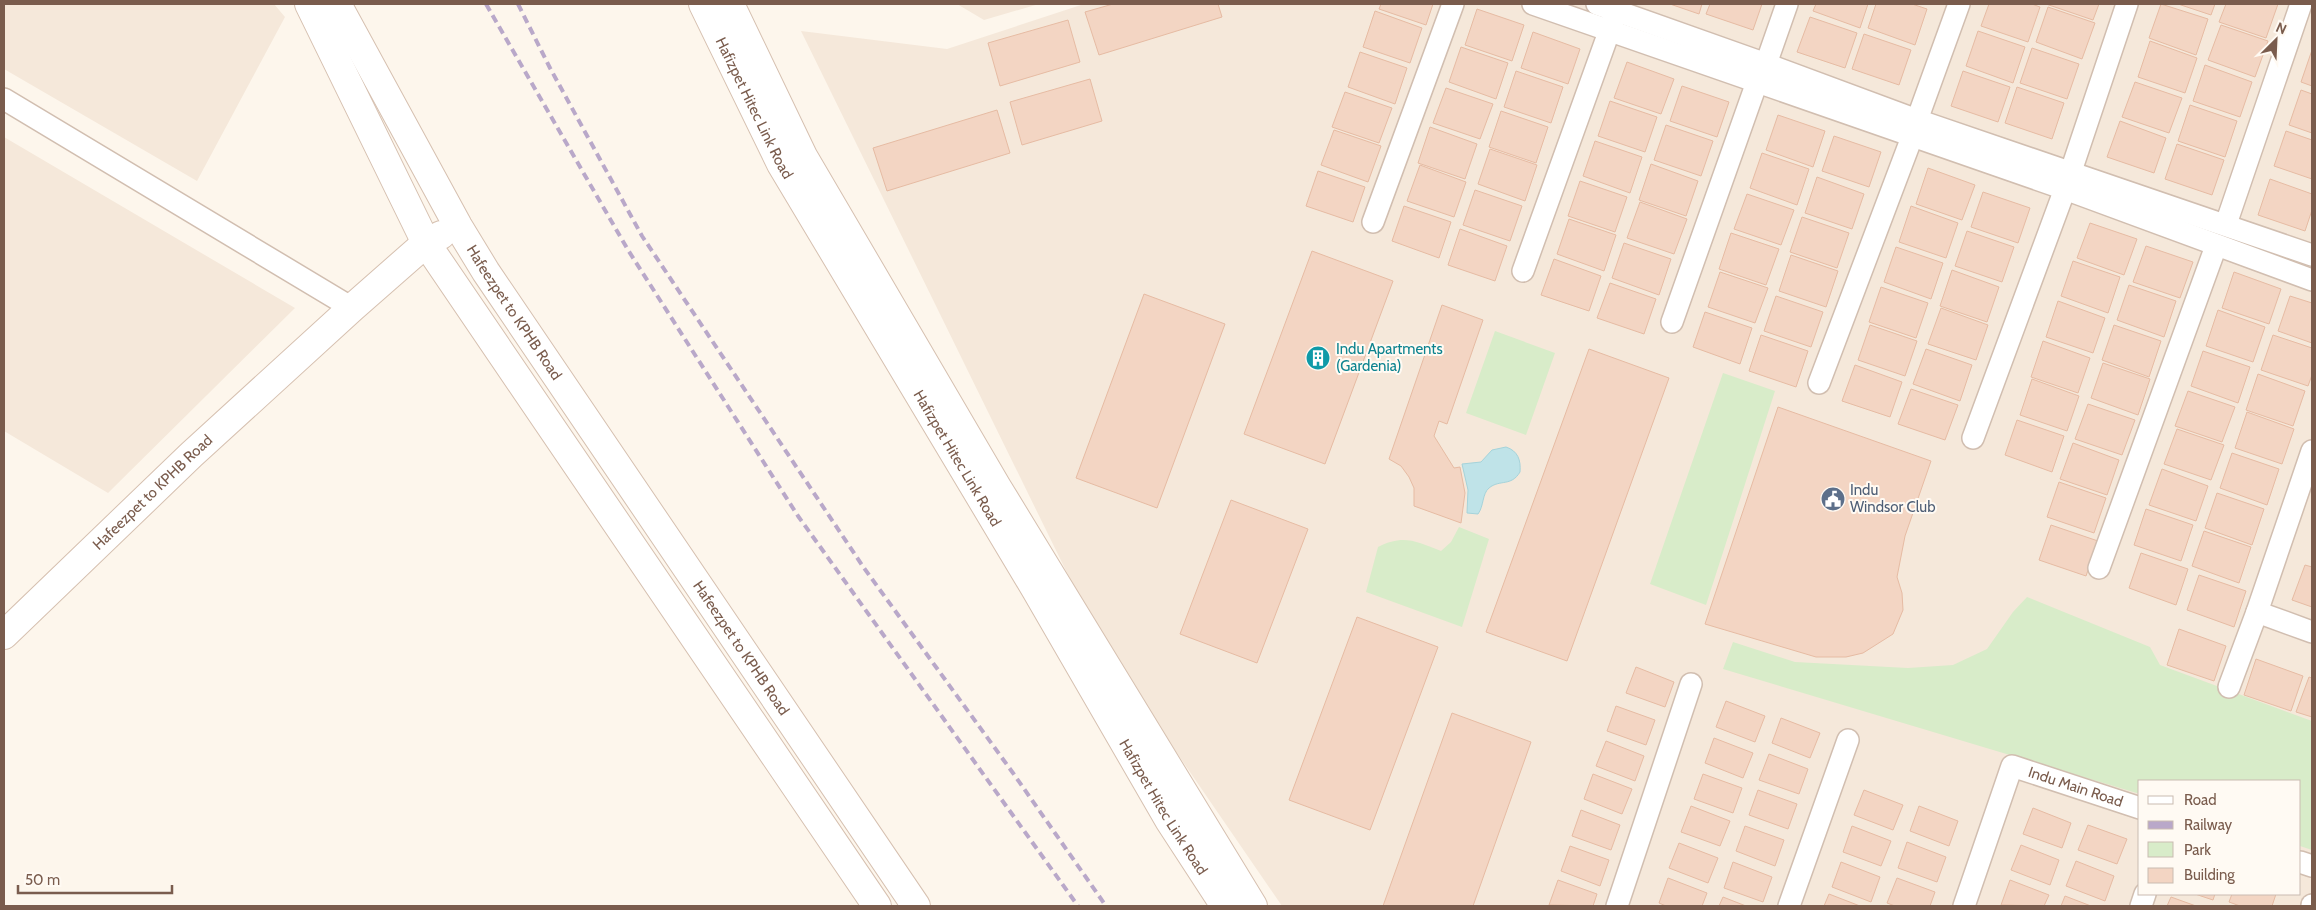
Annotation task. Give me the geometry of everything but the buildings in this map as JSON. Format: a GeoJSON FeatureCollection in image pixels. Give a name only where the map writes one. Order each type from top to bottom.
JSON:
{"type":"FeatureCollection","features":[{"type":"Feature","properties":{"kind":"main road"},"geometry":{"type":"LineString","coordinates":[[309,4],[426,242],[877,906]]}},
{"type":"Feature","properties":{"kind":"main road"},"geometry":{"type":"LineString","coordinates":[[337,4],[458,226]]}},
{"type":"Feature","properties":{"kind":"main road","name":"Hafizpet Hitec Link Road"},"geometry":{"type":"LineString","coordinates":[[703,4],[781,164],[1036,590],[1169,820],[1225,906]]}},
{"type":"Feature","properties":{"kind":"main road"},"geometry":{"type":"LineString","coordinates":[[730,4],[803,156],[997,487],[1253,906]]}},
{"type":"Feature","properties":{"kind":"main road","name":"Hafeezpet to KPHB Road"},"geometry":{"type":"LineString","coordinates":[[4,636],[191,455],[352,308],[426,242],[458,226],[491,280],[916,906]]}},
{"type":"Feature","properties":{"kind":"street"},"geometry":{"type":"LineString","coordinates":[[1373,222],[1453,4]]}},
{"type":"Feature","properties":{"kind":"street"},"geometry":{"type":"LineString","coordinates":[[1533,4],[1610,31],[1762,73]]}},
{"type":"Feature","properties":{"kind":"street"},"geometry":{"type":"LineString","coordinates":[[1672,322],[1787,4]]}},
{"type":"Feature","properties":{"kind":"street"},"geometry":{"type":"LineString","coordinates":[[1819,383],[1915,129],[1959,4]]}},
{"type":"Feature","properties":{"kind":"street"},"geometry":{"type":"LineString","coordinates":[[1973,438],[2068,181],[2127,4]]}},
{"type":"Feature","properties":{"kind":"street"},"geometry":{"type":"LineString","coordinates":[[2226,224],[2301,4]]}},
{"type":"Feature","properties":{"kind":"street"},"geometry":{"type":"LineString","coordinates":[[1523,271],[1610,31],[1611,6],[1762,73],[1915,129],[2068,181],[2226,224],[2312,255]]}},
{"type":"Feature","properties":{"kind":"street"},"geometry":{"type":"LineString","coordinates":[[4,100],[352,308]]}},
{"type":"Feature","properties":{"kind":"street"},"geometry":{"type":"LineString","coordinates":[[2068,181],[2216,246],[2312,280]]}},
{"type":"Feature","properties":{"kind":"street"},"geometry":{"type":"LineString","coordinates":[[2099,568],[2216,246]]}},
{"type":"Feature","properties":{"kind":"street"},"geometry":{"type":"LineString","coordinates":[[2229,686],[2257,612],[2312,450]]}},
{"type":"Feature","properties":{"kind":"street"},"geometry":{"type":"LineString","coordinates":[[2257,612],[2312,632]]}},
{"type":"Feature","properties":{"kind":"street"},"geometry":{"type":"LineString","coordinates":[[1617,906],[1691,684]]}},
{"type":"Feature","properties":{"kind":"street"},"geometry":{"type":"LineString","coordinates":[[1789,906],[1848,740]]}},
{"type":"Feature","properties":{"kind":"street","name":"Indu Main Road"},"geometry":{"type":"LineString","coordinates":[[1964,906],[2012,766],[2138,807]]}},
{"type":"Feature","properties":{"kind":"shaded area"},"geometry":{"type":"Polygon","coordinates":[[[4,4],[274,4],[285,17],[197,181],[4,69],[4,4]]]}},
{"type":"Feature","properties":{"kind":"shaded area"},"geometry":{"type":"Polygon","coordinates":[[[957,4],[1039,4],[984,20],[957,4]]]}},
{"type":"Feature","properties":{"kind":"shaded area"},"geometry":{"type":"Polygon","coordinates":[[[1084,4],[2312,4],[2312,906],[1282,906],[1102,644],[801,31],[947,49],[1084,4]]]}},
{"type":"Feature","properties":{"kind":"shaded area"},"geometry":{"type":"Polygon","coordinates":[[[4,137],[295,308],[108,493],[4,431],[4,137]]]}},
{"type":"Feature","properties":{"kind":"green space"},"geometry":{"type":"Polygon","coordinates":[[[1495,331],[1555,353],[1526,435],[1466,413],[1495,331]]]}},
{"type":"Feature","properties":{"kind":"green space"},"geometry":{"type":"Polygon","coordinates":[[[1723,373],[1775,391],[1706,605],[1650,584],[1723,373]]]}},
{"type":"Feature","properties":{"kind":"green space"},"geometry":{"type":"Polygon","coordinates":[[[1459,527],[1489,539],[1462,627],[1366,592],[1378,547],[1395,541],[1410,540],[1441,551],[1451,542],[1459,527]]]}},
{"type":"Feature","properties":{"kind":"green space"},"geometry":{"type":"Polygon","coordinates":[[[2027,597],[2150,647],[2160,665],[2312,721],[2312,850],[2301,846],[2301,780],[2138,780],[2138,793],[1723,669],[1733,642],[1795,662],[1908,668],[1953,665],[1987,649],[2013,612],[2027,597]]]}},
{"type":"Feature","properties":{"kind":"water"},"geometry":{"type":"Polygon","coordinates":[[[1506,447],[1518,456],[1520,472],[1513,480],[1493,485],[1489,488],[1485,493],[1478,514],[1467,513],[1468,490],[1462,464],[1481,462],[1492,450],[1506,447]]]}},
{"type":"Feature","properties":{"kind":"railway"},"geometry":{"type":"LineString","coordinates":[[486,4],[628,250],[798,516],[1078,906]]}},
{"type":"Feature","properties":{"kind":"railway"},"geometry":{"type":"LineString","coordinates":[[518,4],[550,68],[642,236],[864,568],[1013,773],[1106,906]]}},
{"type":"Feature","properties":{"kind":"place","name":"Indu Apartments (Gardenia)"},"geometry":{"type":"Point","coordinates":[1318,358]}},
{"type":"Feature","properties":{"kind":"place","name":"Indu Windsor Club"},"geometry":{"type":"Point","coordinates":[1833,499]}}]}
